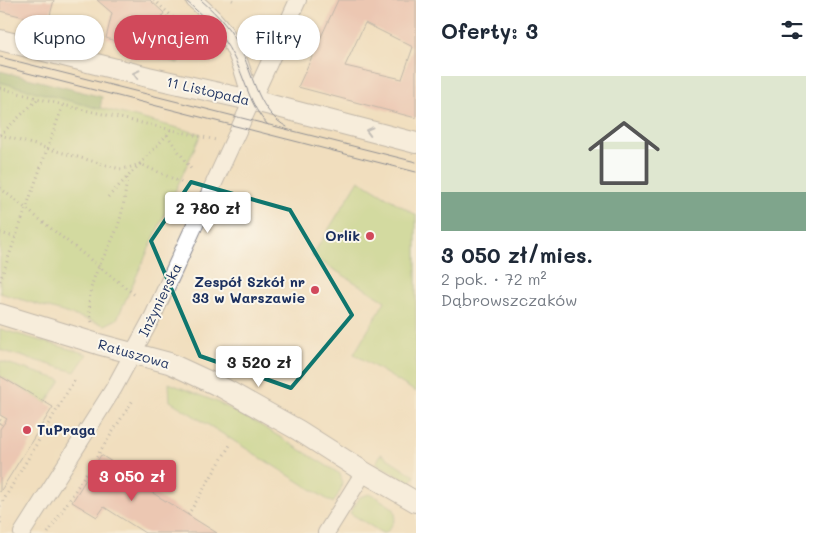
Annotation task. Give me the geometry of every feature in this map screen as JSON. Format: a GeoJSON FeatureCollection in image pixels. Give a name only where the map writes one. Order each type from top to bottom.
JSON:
{"type":"FeatureCollection","features":[{"type":"Feature","properties":{"kind":"street"},"geometry":{"type":"LineString","coordinates":[[194,0],[228,37],[236,54],[252,101]]}},
{"type":"Feature","properties":{"kind":"street","name":"Inżynierska"},"geometry":{"type":"LineString","coordinates":[[22,533],[114,388],[153,316],[298,0]]}},
{"type":"Feature","properties":{"kind":"street","name":"11 Listopada"},"geometry":{"type":"LineString","coordinates":[[0,40],[416,143]]}},
{"type":"Feature","properties":{"kind":"street","name":"Ratuszowa"},"geometry":{"type":"LineString","coordinates":[[0,314],[169,363],[223,388],[298,430],[416,502]]}},
{"type":"Feature","properties":{"kind":"street"},"geometry":{"type":"LineString","coordinates":[[326,533],[364,472]]}},
{"type":"Feature","properties":{"kind":"path"},"geometry":{"type":"LineString","coordinates":[[154,0],[169,13]]}},
{"type":"Feature","properties":{"kind":"path"},"geometry":{"type":"LineString","coordinates":[[0,88],[62,106],[221,141]]}},
{"type":"Feature","properties":{"kind":"path"},"geometry":{"type":"LineString","coordinates":[[0,135],[38,98]]}},
{"type":"Feature","properties":{"kind":"path"},"geometry":{"type":"LineString","coordinates":[[0,281],[62,106]]}},
{"type":"Feature","properties":{"kind":"path"},"geometry":{"type":"LineString","coordinates":[[108,197],[167,136],[170,130]]}},
{"type":"Feature","properties":{"kind":"path"},"geometry":{"type":"LineString","coordinates":[[0,135],[120,169],[140,164],[185,184]]}},
{"type":"Feature","properties":{"kind":"path"},"geometry":{"type":"LineString","coordinates":[[167,136],[192,169]]}},
{"type":"Feature","properties":{"kind":"path"},"geometry":{"type":"LineString","coordinates":[[93,324],[88,304],[90,290],[98,266],[106,253],[116,229],[121,213],[127,178]]}},
{"type":"Feature","properties":{"kind":"path"},"geometry":{"type":"LineString","coordinates":[[0,188],[134,295]]}},
{"type":"Feature","properties":{"kind":"path"},"geometry":{"type":"LineString","coordinates":[[0,233],[15,237]]}},
{"type":"Feature","properties":{"kind":"path"},"geometry":{"type":"LineString","coordinates":[[0,506],[75,379]]}},
{"type":"Feature","properties":{"kind":"path"},"geometry":{"type":"LineString","coordinates":[[48,533],[133,400]]}},
{"type":"Feature","properties":{"kind":"path"},"geometry":{"type":"LineString","coordinates":[[0,420],[2,421],[0,425]]}},
{"type":"Feature","properties":{"kind":"path"},"geometry":{"type":"LineString","coordinates":[[188,514],[230,445]]}},
{"type":"Feature","properties":{"kind":"path"},"geometry":{"type":"LineString","coordinates":[[0,518],[2,520],[0,523]]}},
{"type":"Feature","properties":{"kind":"highlighted area"},"geometry":{"type":"Polygon","coordinates":[[[191,182],[290,210],[352,315],[291,388],[200,356],[151,241],[191,182]]]}},
{"type":"Feature","properties":{"kind":"green space"},"geometry":{"type":"Polygon","coordinates":[[[166,60],[180,60],[178,63],[166,60]]]}},
{"type":"Feature","properties":{"kind":"green space"},"geometry":{"type":"Polygon","coordinates":[[[0,71],[102,97],[100,109],[0,82],[0,71]]]}},
{"type":"Feature","properties":{"kind":"green space"},"geometry":{"type":"Polygon","coordinates":[[[0,82],[201,134],[117,319],[105,325],[0,293],[0,82]]]}},
{"type":"Feature","properties":{"kind":"green space","name":"Orlik"},"geometry":{"type":"Polygon","coordinates":[[[359,180],[416,215],[416,392],[354,354],[385,301],[312,256],[359,180]]]}},
{"type":"Feature","properties":{"kind":"green space"},"geometry":{"type":"Polygon","coordinates":[[[0,329],[87,354],[75,372],[0,350],[0,329]]]}},
{"type":"Feature","properties":{"kind":"green space"},"geometry":{"type":"Polygon","coordinates":[[[0,361],[61,380],[46,403],[0,376],[0,361]]]}},
{"type":"Feature","properties":{"kind":"green space"},"geometry":{"type":"Polygon","coordinates":[[[169,383],[217,402],[257,423],[340,474],[342,486],[333,503],[170,401],[169,383]]]}},
{"type":"Feature","properties":{"kind":"green space"},"geometry":{"type":"Polygon","coordinates":[[[381,454],[415,476],[410,483],[376,463],[381,454]]]}},
{"type":"Feature","properties":{"kind":"green space"},"geometry":{"type":"Polygon","coordinates":[[[369,494],[395,511],[394,521],[386,533],[382,533],[350,513],[360,497],[369,494]]]}},
{"type":"Feature","properties":{"kind":"building"},"geometry":{"type":"Polygon","coordinates":[[[0,0],[54,0],[50,15],[16,15],[0,11],[0,0]]]}},
{"type":"Feature","properties":{"kind":"building"},"geometry":{"type":"Polygon","coordinates":[[[97,0],[150,0],[164,13],[163,15],[114,15],[114,40],[106,38],[112,13],[97,0]]]}},
{"type":"Feature","properties":{"kind":"building"},"geometry":{"type":"Polygon","coordinates":[[[338,0],[416,0],[416,118],[298,87],[310,60],[320,60],[320,39],[338,0]],[[365,23],[345,66],[402,79],[413,47],[365,23]]]}},
{"type":"Feature","properties":{"kind":"building"},"geometry":{"type":"Polygon","coordinates":[[[0,376],[53,407],[0,492],[0,429],[7,419],[0,415],[0,376]]]}},
{"type":"Feature","properties":{"kind":"building"},"geometry":{"type":"Polygon","coordinates":[[[101,455],[126,471],[124,475],[217,533],[145,533],[104,507],[97,517],[72,502],[101,455]]]}},
{"type":"Feature","properties":{"kind":"tram line"},"geometry":{"type":"LineString","coordinates":[[185,0],[206,19],[224,40],[256,109],[268,125]]}},
{"type":"Feature","properties":{"kind":"tram line"},"geometry":{"type":"LineString","coordinates":[[201,0],[230,30],[242,52],[258,94],[270,113],[287,127]]}},
{"type":"Feature","properties":{"kind":"tram line"},"geometry":{"type":"LineString","coordinates":[[0,57],[416,162]]}},
{"type":"Feature","properties":{"kind":"tram line"},"geometry":{"type":"LineString","coordinates":[[0,66],[416,172]]}},
{"type":"Feature","properties":{"kind":"place","name":"Orlik"},"geometry":{"type":"Point","coordinates":[370,236]}},
{"type":"Feature","properties":{"kind":"place","name":"Zespół Szkół nr 33 w Warszawie"},"geometry":{"type":"Point","coordinates":[315,290]}},
{"type":"Feature","properties":{"kind":"place","name":"TuPraga"},"geometry":{"type":"Point","coordinates":[27,430]}}]}
